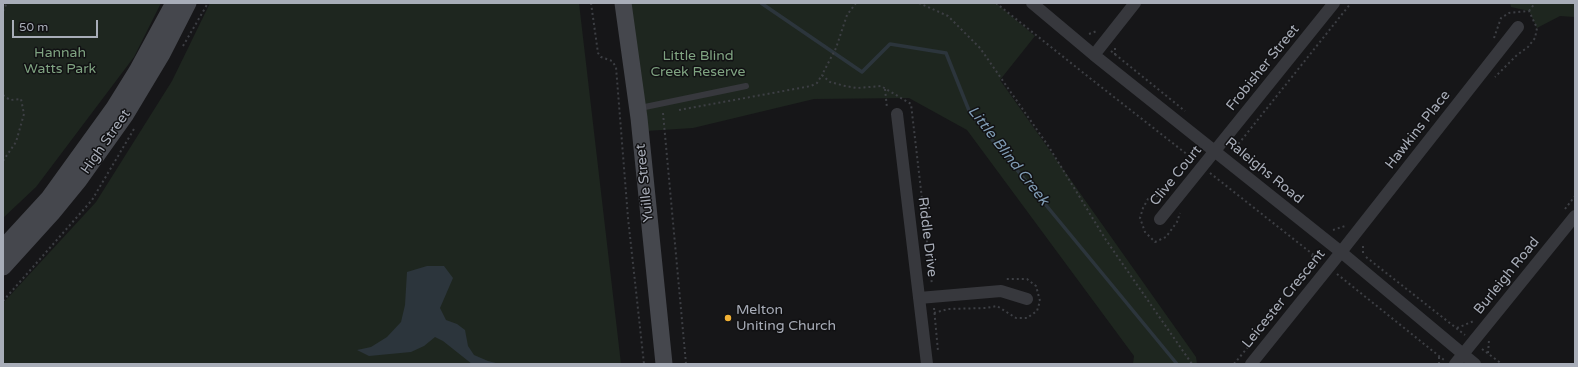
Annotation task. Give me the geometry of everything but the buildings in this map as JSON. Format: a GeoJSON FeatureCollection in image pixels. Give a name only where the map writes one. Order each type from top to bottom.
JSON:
{"type":"FeatureCollection","features":[{"type":"Feature","properties":{"kind":"main road","name":"High Street"},"geometry":{"type":"LineString","coordinates":[[3,248],[49,198],[114,108],[137,71],[174,3]]}},
{"type":"Feature","properties":{"kind":"main road","name":"High Street"},"geometry":{"type":"LineString","coordinates":[[3,267],[52,213],[79,180],[122,120],[162,54],[188,3]]}},
{"type":"Feature","properties":{"kind":"main road","name":"Yuille Street"},"geometry":{"type":"LineString","coordinates":[[623,3],[638,108],[664,364]]}},
{"type":"Feature","properties":{"kind":"street","name":"Raleighs Road"},"geometry":{"type":"LineString","coordinates":[[1032,3],[1094,55],[1341,252],[1475,364]]}},
{"type":"Feature","properties":{"kind":"street"},"geometry":{"type":"LineString","coordinates":[[1094,55],[1134,3]]}},
{"type":"Feature","properties":{"kind":"street","name":"Frobisher Street"},"geometry":{"type":"LineString","coordinates":[[1215,151],[1334,3]]}},
{"type":"Feature","properties":{"kind":"street","name":"Hawkins Place"},"geometry":{"type":"LineString","coordinates":[[1341,252],[1518,27]]}},
{"type":"Feature","properties":{"kind":"street","name":"Riddle Drive"},"geometry":{"type":"LineString","coordinates":[[897,114],[927,364]]}},
{"type":"Feature","properties":{"kind":"street","name":"Clive Court"},"geometry":{"type":"LineString","coordinates":[[1160,219],[1215,151]]}},
{"type":"Feature","properties":{"kind":"street","name":"Burleigh Road"},"geometry":{"type":"LineString","coordinates":[[1455,364],[1575,216]]}},
{"type":"Feature","properties":{"kind":"street","name":"Leicester Crescent"},"geometry":{"type":"LineString","coordinates":[[1251,364],[1341,252]]}},
{"type":"Feature","properties":{"kind":"street"},"geometry":{"type":"LineString","coordinates":[[919,298],[1001,291],[1027,298]]}},
{"type":"Feature","properties":{"kind":"lane"},"geometry":{"type":"LineString","coordinates":[[638,108],[746,86]]}},
{"type":"Feature","properties":{"kind":"path"},"geometry":{"type":"LineString","coordinates":[[3,11],[7,3]]}},
{"type":"Feature","properties":{"kind":"path"},"geometry":{"type":"LineString","coordinates":[[591,3],[598,53],[602,57],[612,61],[616,67],[628,218],[644,364]]}},
{"type":"Feature","properties":{"kind":"path"},"geometry":{"type":"LineString","coordinates":[[824,70],[836,48],[847,15],[856,3]]}},
{"type":"Feature","properties":{"kind":"path"},"geometry":{"type":"LineString","coordinates":[[919,3],[948,16],[980,48],[1049,147],[1106,240],[1192,364]]}},
{"type":"Feature","properties":{"kind":"path"},"geometry":{"type":"LineString","coordinates":[[996,3],[1449,364]]}},
{"type":"Feature","properties":{"kind":"path"},"geometry":{"type":"LineString","coordinates":[[1236,153],[1236,147],[1351,3]]}},
{"type":"Feature","properties":{"kind":"path"},"geometry":{"type":"LineString","coordinates":[[1529,11],[1535,3]]}},
{"type":"Feature","properties":{"kind":"path"},"geometry":{"type":"LineString","coordinates":[[679,110],[811,86],[817,83],[822,75]]}},
{"type":"Feature","properties":{"kind":"path"},"geometry":{"type":"LineString","coordinates":[[3,95],[10,100],[21,99],[24,114],[16,142],[3,161]]}},
{"type":"Feature","properties":{"kind":"path"},"geometry":{"type":"LineString","coordinates":[[663,113],[686,364]]}},
{"type":"Feature","properties":{"kind":"path"},"geometry":{"type":"LineString","coordinates":[[1312,254],[1314,266]]}},
{"type":"Feature","properties":{"kind":"path"},"geometry":{"type":"LineString","coordinates":[[1234,364],[1259,334]]}},
{"type":"Feature","properties":{"kind":"path"},"geometry":{"type":"LineString","coordinates":[[1439,357],[1439,364]]}},
{"type":"Feature","properties":{"kind":"green space","name":"Hannah Watts Park"},"geometry":{"type":"Polygon","coordinates":[[[3,3],[161,3],[134,57],[36,187],[3,218],[3,3]]]}},
{"type":"Feature","properties":{"kind":"green space"},"geometry":{"type":"Polygon","coordinates":[[[210,3],[579,3],[621,364],[3,364],[3,303],[96,202],[172,81],[210,3]]]}},
{"type":"Feature","properties":{"kind":"green space","name":"Little Blind Creek Reserve"},"geometry":{"type":"Polygon","coordinates":[[[626,3],[996,3],[1035,36],[1000,80],[1196,357],[1197,364],[1133,364],[1134,356],[967,130],[909,98],[814,99],[693,128],[646,131],[626,3]]]}},
{"type":"Feature","properties":{"kind":"green space"},"geometry":{"type":"Polygon","coordinates":[[[1510,3],[1575,3],[1575,17],[1560,16],[1537,28],[1529,11],[1511,7],[1510,3]]]}},
{"type":"Feature","properties":{"kind":"shaded area"},"geometry":{"type":"Polygon","coordinates":[[[427,266],[444,266],[453,278],[440,308],[446,320],[457,324],[465,330],[468,346],[474,355],[500,364],[472,364],[443,341],[435,337],[424,346],[411,352],[369,356],[357,350],[371,347],[387,337],[401,322],[405,305],[407,272],[427,266]]]}},
{"type":"Feature","properties":{"kind":"waterway","name":"Little Blind Creek"},"geometry":{"type":"LineString","coordinates":[[761,3],[862,72],[890,44],[946,53],[970,113],[1177,364]]}},
{"type":"Feature","properties":{"kind":"place","name":"Melton Uniting Church"},"geometry":{"type":"Point","coordinates":[728,318]}}]}
